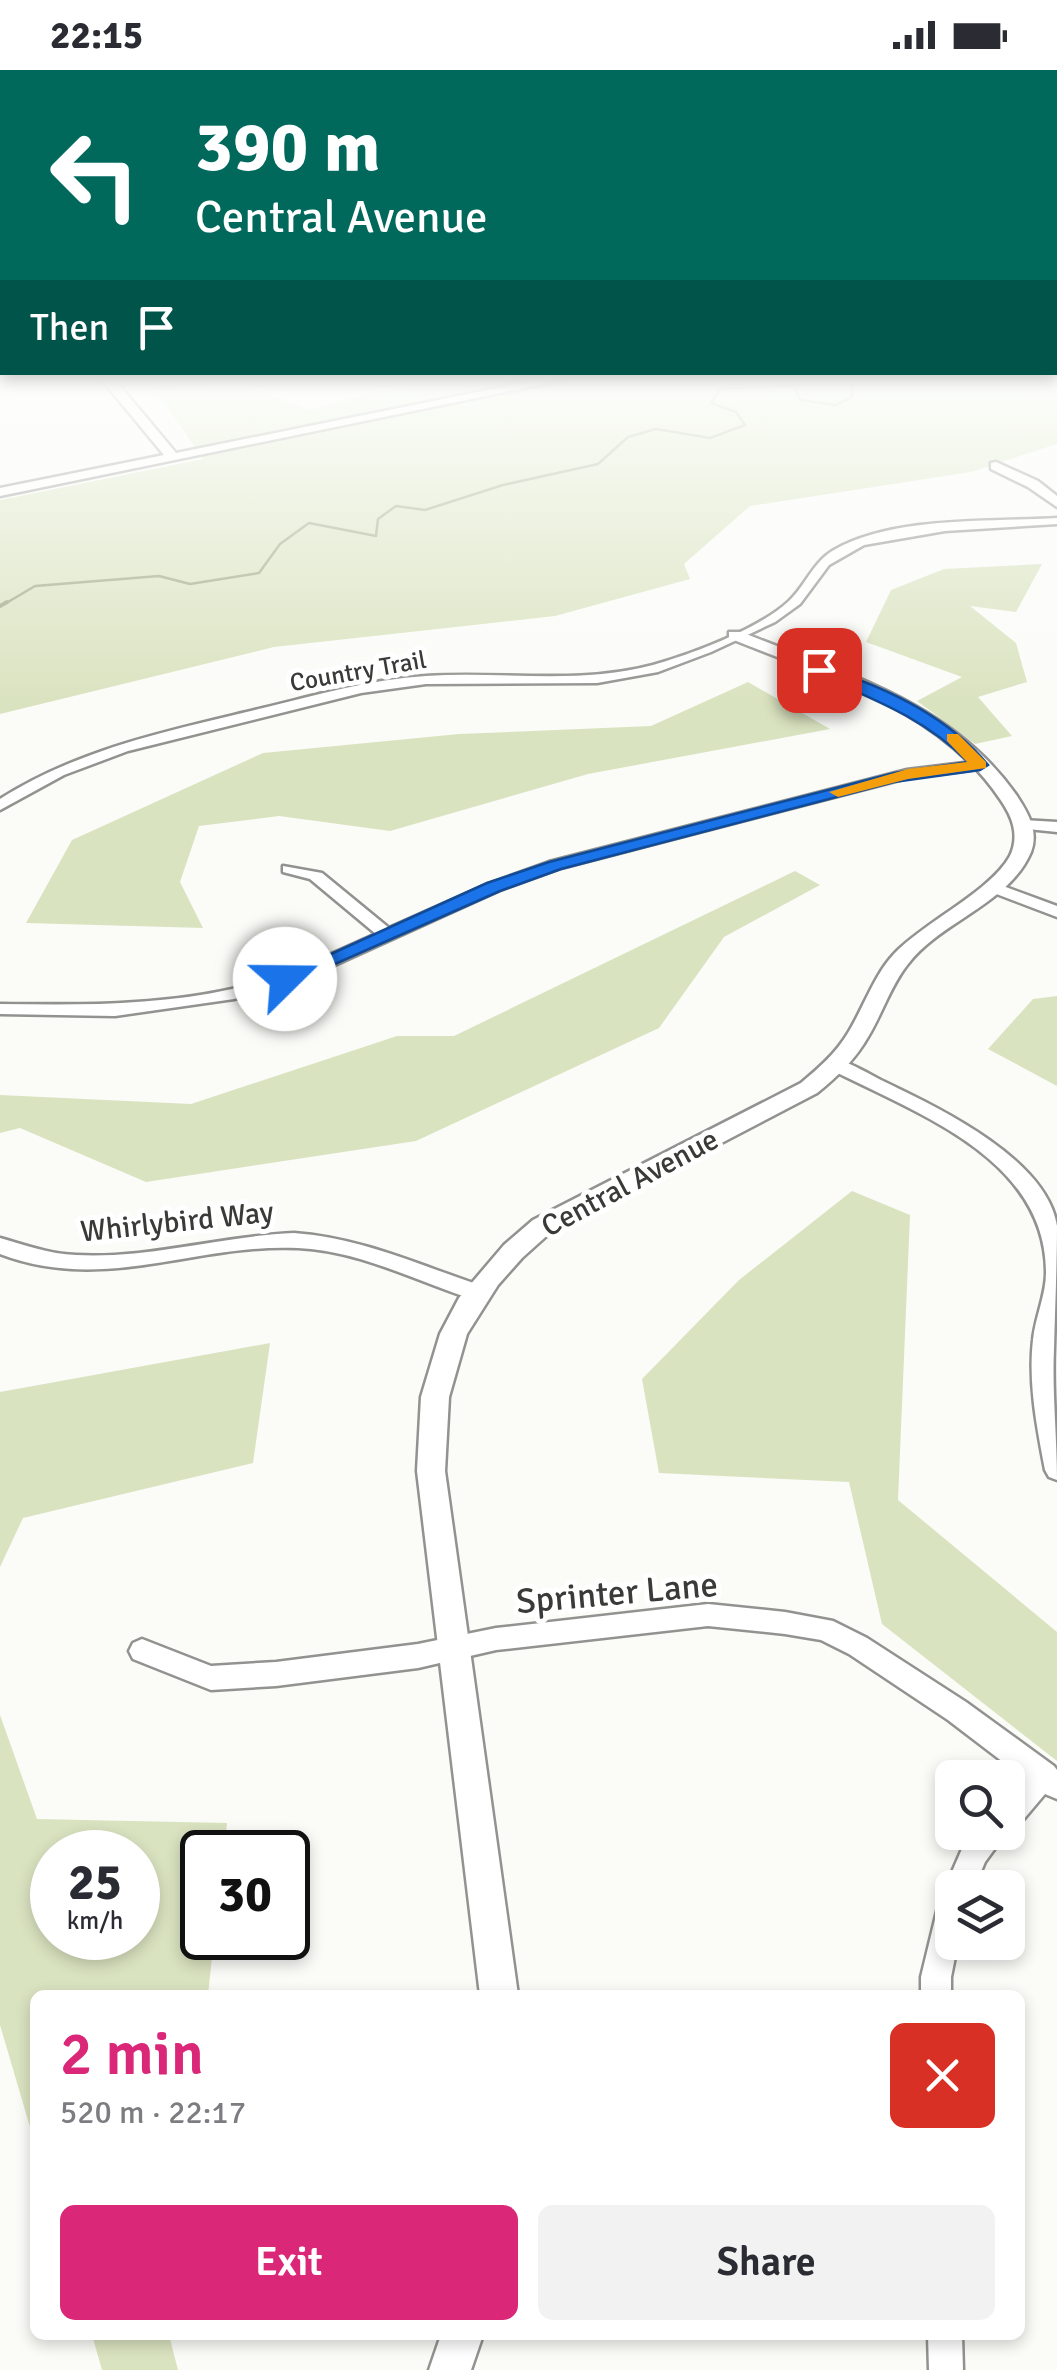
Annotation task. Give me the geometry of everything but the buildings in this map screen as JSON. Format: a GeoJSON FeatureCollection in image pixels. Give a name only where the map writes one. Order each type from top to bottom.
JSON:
{"type":"FeatureCollection","features":[{"type":"Feature","properties":{"kind":"street"},"geometry":{"type":"LineString","coordinates":[[1037,487],[1057,503]]}},
{"type":"Feature","properties":{"kind":"street","name":"Country Trail"},"geometry":{"type":"LineString","coordinates":[[0,806],[49,777],[110,751],[322,698],[410,681],[562,680],[640,672],[696,654],[795,603],[810,576],[853,545],[904,534],[1057,521]]}},
{"type":"Feature","properties":{"kind":"street"},"geometry":{"type":"LineString","coordinates":[[736,634],[923,716],[948,732],[980,765],[1012,802],[1023,825],[1057,827]]}},
{"type":"Feature","properties":{"kind":"street"},"geometry":{"type":"LineString","coordinates":[[0,1009],[102,1011],[207,1000],[297,975],[494,887],[555,866],[894,778],[980,765]]}},
{"type":"Feature","properties":{"kind":"street","name":"Central Avenue"},"geometry":{"type":"LineString","coordinates":[[499,1990],[432,1472],[430,1412],[449,1344],[475,1292],[542,1226],[790,1099],[836,1065],[856,1040],[900,959],[992,887],[1018,859],[1024,842],[1023,825]]}},
{"type":"Feature","properties":{"kind":"street"},"geometry":{"type":"LineString","coordinates":[[288,869],[316,876],[388,935]]}},
{"type":"Feature","properties":{"kind":"street"},"geometry":{"type":"LineString","coordinates":[[992,887],[1057,912]]}},
{"type":"Feature","properties":{"kind":"street"},"geometry":{"type":"LineString","coordinates":[[836,1065],[979,1136],[1009,1161],[1042,1204],[1056,1254],[1043,1345],[1046,1421],[1057,1470]]}},
{"type":"Feature","properties":{"kind":"street","name":"Whirlybird Way"},"geometry":{"type":"LineString","coordinates":[[0,1245],[55,1262],[92,1265],[155,1260],[276,1240],[330,1243],[392,1260],[475,1292]]}},
{"type":"Feature","properties":{"kind":"street","name":"Sprinter Lane"},"geometry":{"type":"LineString","coordinates":[[142,1652],[211,1678],[276,1674],[454,1649],[496,1639],[708,1615],[824,1630],[858,1646],[957,1711],[1051,1780]]}},
{"type":"Feature","properties":{"kind":"street"},"geometry":{"type":"LineString","coordinates":[[1025,1802],[1051,1780]]}},
{"type":"Feature","properties":{"kind":"street"},"geometry":{"type":"LineString","coordinates":[[936,1990],[940,1960]]}},
{"type":"Feature","properties":{"kind":"street"},"geometry":{"type":"LineString","coordinates":[[450,2370],[460,2340]]}},
{"type":"Feature","properties":{"kind":"street"},"geometry":{"type":"LineString","coordinates":[[946,2340],[946,2370]]}},
{"type":"Feature","properties":{"kind":"green space"},"geometry":{"type":"Polygon","coordinates":[[[63,487],[871,487],[750,506],[684,564],[690,579],[555,616],[274,647],[0,714],[0,500],[63,487]]]}},
{"type":"Feature","properties":{"kind":"green space"},"geometry":{"type":"Polygon","coordinates":[[[1042,564],[1016,612],[970,606],[1016,643],[1027,682],[978,697],[1012,736],[975,744],[917,701],[962,677],[866,642],[891,590],[944,569],[1042,564]]]}},
{"type":"Feature","properties":{"kind":"green space"},"geometry":{"type":"Polygon","coordinates":[[[748,682],[830,729],[588,774],[390,831],[279,816],[199,826],[180,882],[203,928],[26,923],[72,840],[263,753],[459,734],[651,726],[748,682]]]}},
{"type":"Feature","properties":{"kind":"green space"},"geometry":{"type":"Polygon","coordinates":[[[795,871],[820,885],[724,937],[659,1028],[416,1141],[146,1182],[20,1128],[0,1133],[0,1095],[191,1104],[397,1036],[454,1036],[795,871]]]}},
{"type":"Feature","properties":{"kind":"green space"},"geometry":{"type":"Polygon","coordinates":[[[1057,996],[1057,1086],[988,1049],[1033,999],[1057,996]]]}},
{"type":"Feature","properties":{"kind":"green space"},"geometry":{"type":"Polygon","coordinates":[[[852,1191],[910,1215],[898,1500],[1057,1632],[1057,1761],[882,1624],[849,1482],[659,1473],[642,1379],[739,1280],[852,1191]]]}},
{"type":"Feature","properties":{"kind":"green space"},"geometry":{"type":"Polygon","coordinates":[[[270,1343],[253,1463],[23,1518],[0,1567],[0,1392],[270,1343]]]}},
{"type":"Feature","properties":{"kind":"green space"},"geometry":{"type":"Polygon","coordinates":[[[0,1715],[37,1819],[227,1823],[226,1830],[180,1830],[180,1960],[212,1960],[209,1990],[30,1990],[30,2127],[0,2025],[0,1715]]]}},
{"type":"Feature","properties":{"kind":"green space"},"geometry":{"type":"Polygon","coordinates":[[[93,2340],[170,2340],[178,2370],[102,2370],[93,2340]]]}},
{"type":"Feature","properties":{"kind":"waterway"},"geometry":{"type":"LineString","coordinates":[[3,605],[35,586],[159,576],[190,584],[259,573],[280,544],[309,523],[376,536],[378,519],[396,506],[425,510],[496,487]]}},
{"type":"Feature","properties":{"kind":"waterway"},"geometry":{"type":"LineString","coordinates":[[0,606],[7,602]]}},
{"type":"Feature","properties":{"kind":"slow traffic"},"geometry":{"type":"LineString","coordinates":[[838,792],[908,774],[980,765],[953,737]]}},
{"type":"Feature","properties":{"kind":"route"},"geometry":{"type":"LineString","coordinates":[[285,979],[494,887],[555,866],[908,774],[980,765],[948,732],[923,716],[819,670]]}}]}
